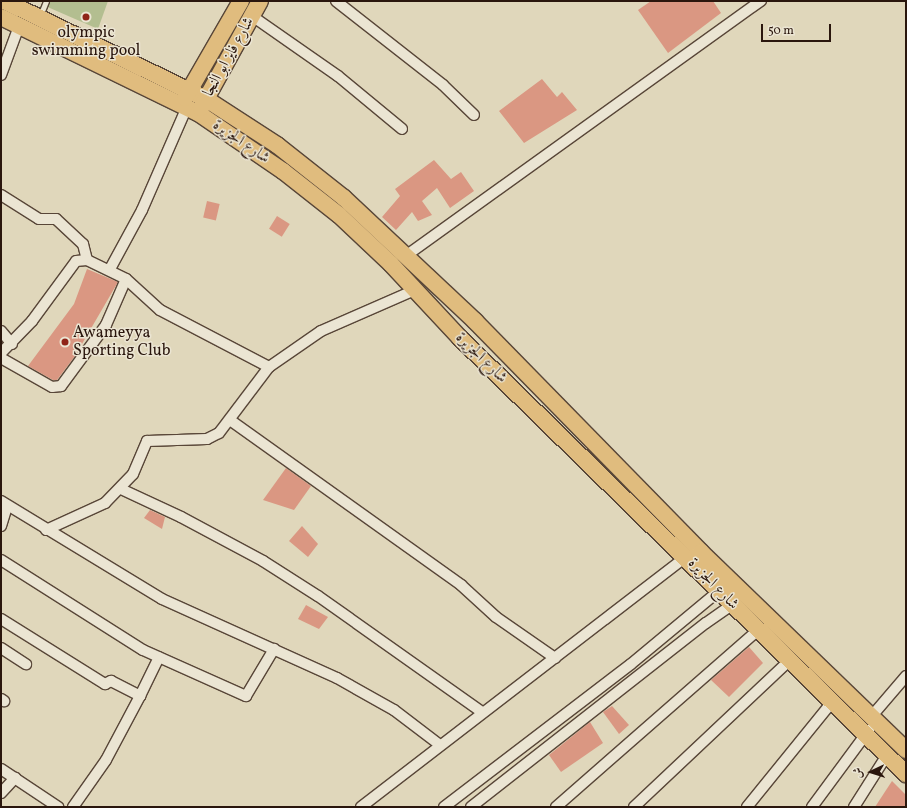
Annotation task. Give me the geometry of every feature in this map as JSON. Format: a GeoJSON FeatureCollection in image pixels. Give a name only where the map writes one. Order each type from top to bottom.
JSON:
{"type":"FeatureCollection","features":[{"type":"Feature","properties":{"kind":"main road","name":"شارع الجزيرة"},"geometry":{"type":"LineString","coordinates":[[5,1],[190,89],[311,171],[407,255],[475,321],[689,552],[719,591],[789,661],[832,702],[870,725],[906,750]]}},
{"type":"Feature","properties":{"kind":"main road","name":"شارع فايز ابو النجا"},"geometry":{"type":"LineString","coordinates":[[189,108],[190,89],[241,1]]}},
{"type":"Feature","properties":{"kind":"main road","name":"شارع فايز ابو النجا"},"geometry":{"type":"LineString","coordinates":[[189,108],[206,99],[260,1]]}},
{"type":"Feature","properties":{"kind":"main road","name":"شارع الجزيرة"},"geometry":{"type":"LineString","coordinates":[[1,17],[189,108],[312,192],[366,238],[460,338],[689,552],[870,725],[887,755],[906,774]]}},
{"type":"Feature","properties":{"kind":"main road"},"geometry":{"type":"LineString","coordinates":[[460,338],[475,321]]}},
{"type":"Feature","properties":{"kind":"street"},"geometry":{"type":"LineString","coordinates":[[336,1],[443,85],[474,115]]}},
{"type":"Feature","properties":{"kind":"street"},"geometry":{"type":"LineString","coordinates":[[407,255],[762,1]]}},
{"type":"Feature","properties":{"kind":"street"},"geometry":{"type":"LineString","coordinates":[[252,16],[338,76],[402,128]]}},
{"type":"Feature","properties":{"kind":"street"},"geometry":{"type":"LineString","coordinates":[[1,75],[19,26]]}},
{"type":"Feature","properties":{"kind":"street"},"geometry":{"type":"LineString","coordinates":[[110,269],[142,210],[189,108]]}},
{"type":"Feature","properties":{"kind":"street"},"geometry":{"type":"LineString","coordinates":[[1,195],[38,218],[56,219],[83,244],[86,260]]}},
{"type":"Feature","properties":{"kind":"street"},"geometry":{"type":"LineString","coordinates":[[1,353],[12,344],[76,261],[86,260],[110,269],[126,279],[147,302],[160,310],[269,367]]}},
{"type":"Feature","properties":{"kind":"street"},"geometry":{"type":"LineString","coordinates":[[1,358],[52,387],[61,386],[106,325],[126,279]]}},
{"type":"Feature","properties":{"kind":"street"},"geometry":{"type":"LineString","coordinates":[[46,530],[96,509],[120,489],[133,474],[147,441],[207,438],[219,433],[269,367],[321,331],[415,290]]}},
{"type":"Feature","properties":{"kind":"street"},"geometry":{"type":"LineString","coordinates":[[1,331],[12,344]]}},
{"type":"Feature","properties":{"kind":"street"},"geometry":{"type":"LineString","coordinates":[[230,420],[461,585],[496,617],[555,658]]}},
{"type":"Feature","properties":{"kind":"street"},"geometry":{"type":"LineString","coordinates":[[120,489],[181,516],[270,565],[318,596],[482,712]]}},
{"type":"Feature","properties":{"kind":"street"},"geometry":{"type":"LineString","coordinates":[[1,526],[4,504],[149,592],[337,678],[394,710],[440,744]]}},
{"type":"Feature","properties":{"kind":"street"},"geometry":{"type":"LineString","coordinates":[[361,807],[440,744],[555,658],[689,552]]}},
{"type":"Feature","properties":{"kind":"street"},"geometry":{"type":"LineString","coordinates":[[1,560],[159,657],[248,696],[274,649]]}},
{"type":"Feature","properties":{"kind":"street"},"geometry":{"type":"LineString","coordinates":[[444,807],[631,664],[719,591]]}},
{"type":"Feature","properties":{"kind":"street"},"geometry":{"type":"LineString","coordinates":[[471,807],[706,623],[732,605]]}},
{"type":"Feature","properties":{"kind":"street"},"geometry":{"type":"LineString","coordinates":[[1,619],[105,684],[111,681],[140,696]]}},
{"type":"Feature","properties":{"kind":"street"},"geometry":{"type":"LineString","coordinates":[[556,807],[758,630]]}},
{"type":"Feature","properties":{"kind":"street"},"geometry":{"type":"LineString","coordinates":[[1,648],[26,664]]}},
{"type":"Feature","properties":{"kind":"street"},"geometry":{"type":"LineString","coordinates":[[73,807],[106,760],[159,657]]}},
{"type":"Feature","properties":{"kind":"street"},"geometry":{"type":"LineString","coordinates":[[634,807],[789,661]]}},
{"type":"Feature","properties":{"kind":"street"},"geometry":{"type":"LineString","coordinates":[[812,807],[906,676]]}},
{"type":"Feature","properties":{"kind":"street"},"geometry":{"type":"LineString","coordinates":[[747,807],[832,702]]}},
{"type":"Feature","properties":{"kind":"street"},"geometry":{"type":"LineString","coordinates":[[854,807],[887,755]]}},
{"type":"Feature","properties":{"kind":"street"},"geometry":{"type":"LineString","coordinates":[[1,769],[54,806]]}},
{"type":"Feature","properties":{"kind":"street"},"geometry":{"type":"LineString","coordinates":[[1,793],[15,778]]}},
{"type":"Feature","properties":{"kind":"lane"},"geometry":{"type":"LineString","coordinates":[[39,17],[46,1]]}},
{"type":"Feature","properties":{"kind":"green space","name":"olympic swimming pool"},"geometry":{"type":"Polygon","coordinates":[[[45,1],[108,1],[98,29],[43,5],[45,1]]]}},
{"type":"Feature","properties":{"kind":"building"},"geometry":{"type":"Polygon","coordinates":[[[651,1],[713,1],[721,13],[668,53],[638,10],[651,1]]]}},
{"type":"Feature","properties":{"kind":"building"},"geometry":{"type":"Polygon","coordinates":[[[542,79],[557,97],[562,92],[577,110],[524,143],[499,111],[542,79]]]}},
{"type":"Feature","properties":{"kind":"building"},"geometry":{"type":"Polygon","coordinates":[[[434,160],[451,179],[461,172],[474,191],[450,208],[437,188],[422,201],[432,215],[418,221],[412,212],[396,230],[382,217],[400,196],[395,189],[434,160]]]}},
{"type":"Feature","properties":{"kind":"building"},"geometry":{"type":"Polygon","coordinates":[[[207,201],[220,204],[216,220],[203,218],[207,201]]]}},
{"type":"Feature","properties":{"kind":"building"},"geometry":{"type":"Polygon","coordinates":[[[277,216],[290,224],[282,237],[269,229],[277,216]]]}},
{"type":"Feature","properties":{"kind":"building","name":"Awameyya Sporting Club"},"geometry":{"type":"Polygon","coordinates":[[[87,269],[118,282],[75,356],[57,380],[53,380],[28,366],[74,304],[87,269]]]}},
{"type":"Feature","properties":{"kind":"building"},"geometry":{"type":"Polygon","coordinates":[[[286,468],[311,486],[294,510],[263,500],[286,468]]]}},
{"type":"Feature","properties":{"kind":"building"},"geometry":{"type":"Polygon","coordinates":[[[150,510],[165,517],[162,529],[144,518],[150,510]]]}},
{"type":"Feature","properties":{"kind":"building"},"geometry":{"type":"Polygon","coordinates":[[[302,526],[318,544],[308,557],[289,541],[302,526]]]}},
{"type":"Feature","properties":{"kind":"building"},"geometry":{"type":"Polygon","coordinates":[[[306,605],[328,617],[319,629],[298,619],[306,605]]]}},
{"type":"Feature","properties":{"kind":"building"},"geometry":{"type":"Polygon","coordinates":[[[749,647],[763,663],[729,697],[711,680],[749,647]]]}},
{"type":"Feature","properties":{"kind":"building"},"geometry":{"type":"Polygon","coordinates":[[[612,706],[629,725],[619,734],[603,712],[612,706]]]}},
{"type":"Feature","properties":{"kind":"building"},"geometry":{"type":"Polygon","coordinates":[[[590,722],[603,743],[561,772],[549,755],[590,722]]]}},
{"type":"Feature","properties":{"kind":"building"},"geometry":{"type":"Polygon","coordinates":[[[892,781],[906,795],[906,807],[875,807],[892,781]]]}},
{"type":"Feature","properties":{"kind":"place","name":"olympic swimming pool"},"geometry":{"type":"Point","coordinates":[86,17]}},
{"type":"Feature","properties":{"kind":"place","name":"Awameyya Sporting Club"},"geometry":{"type":"Point","coordinates":[65,342]}}]}
